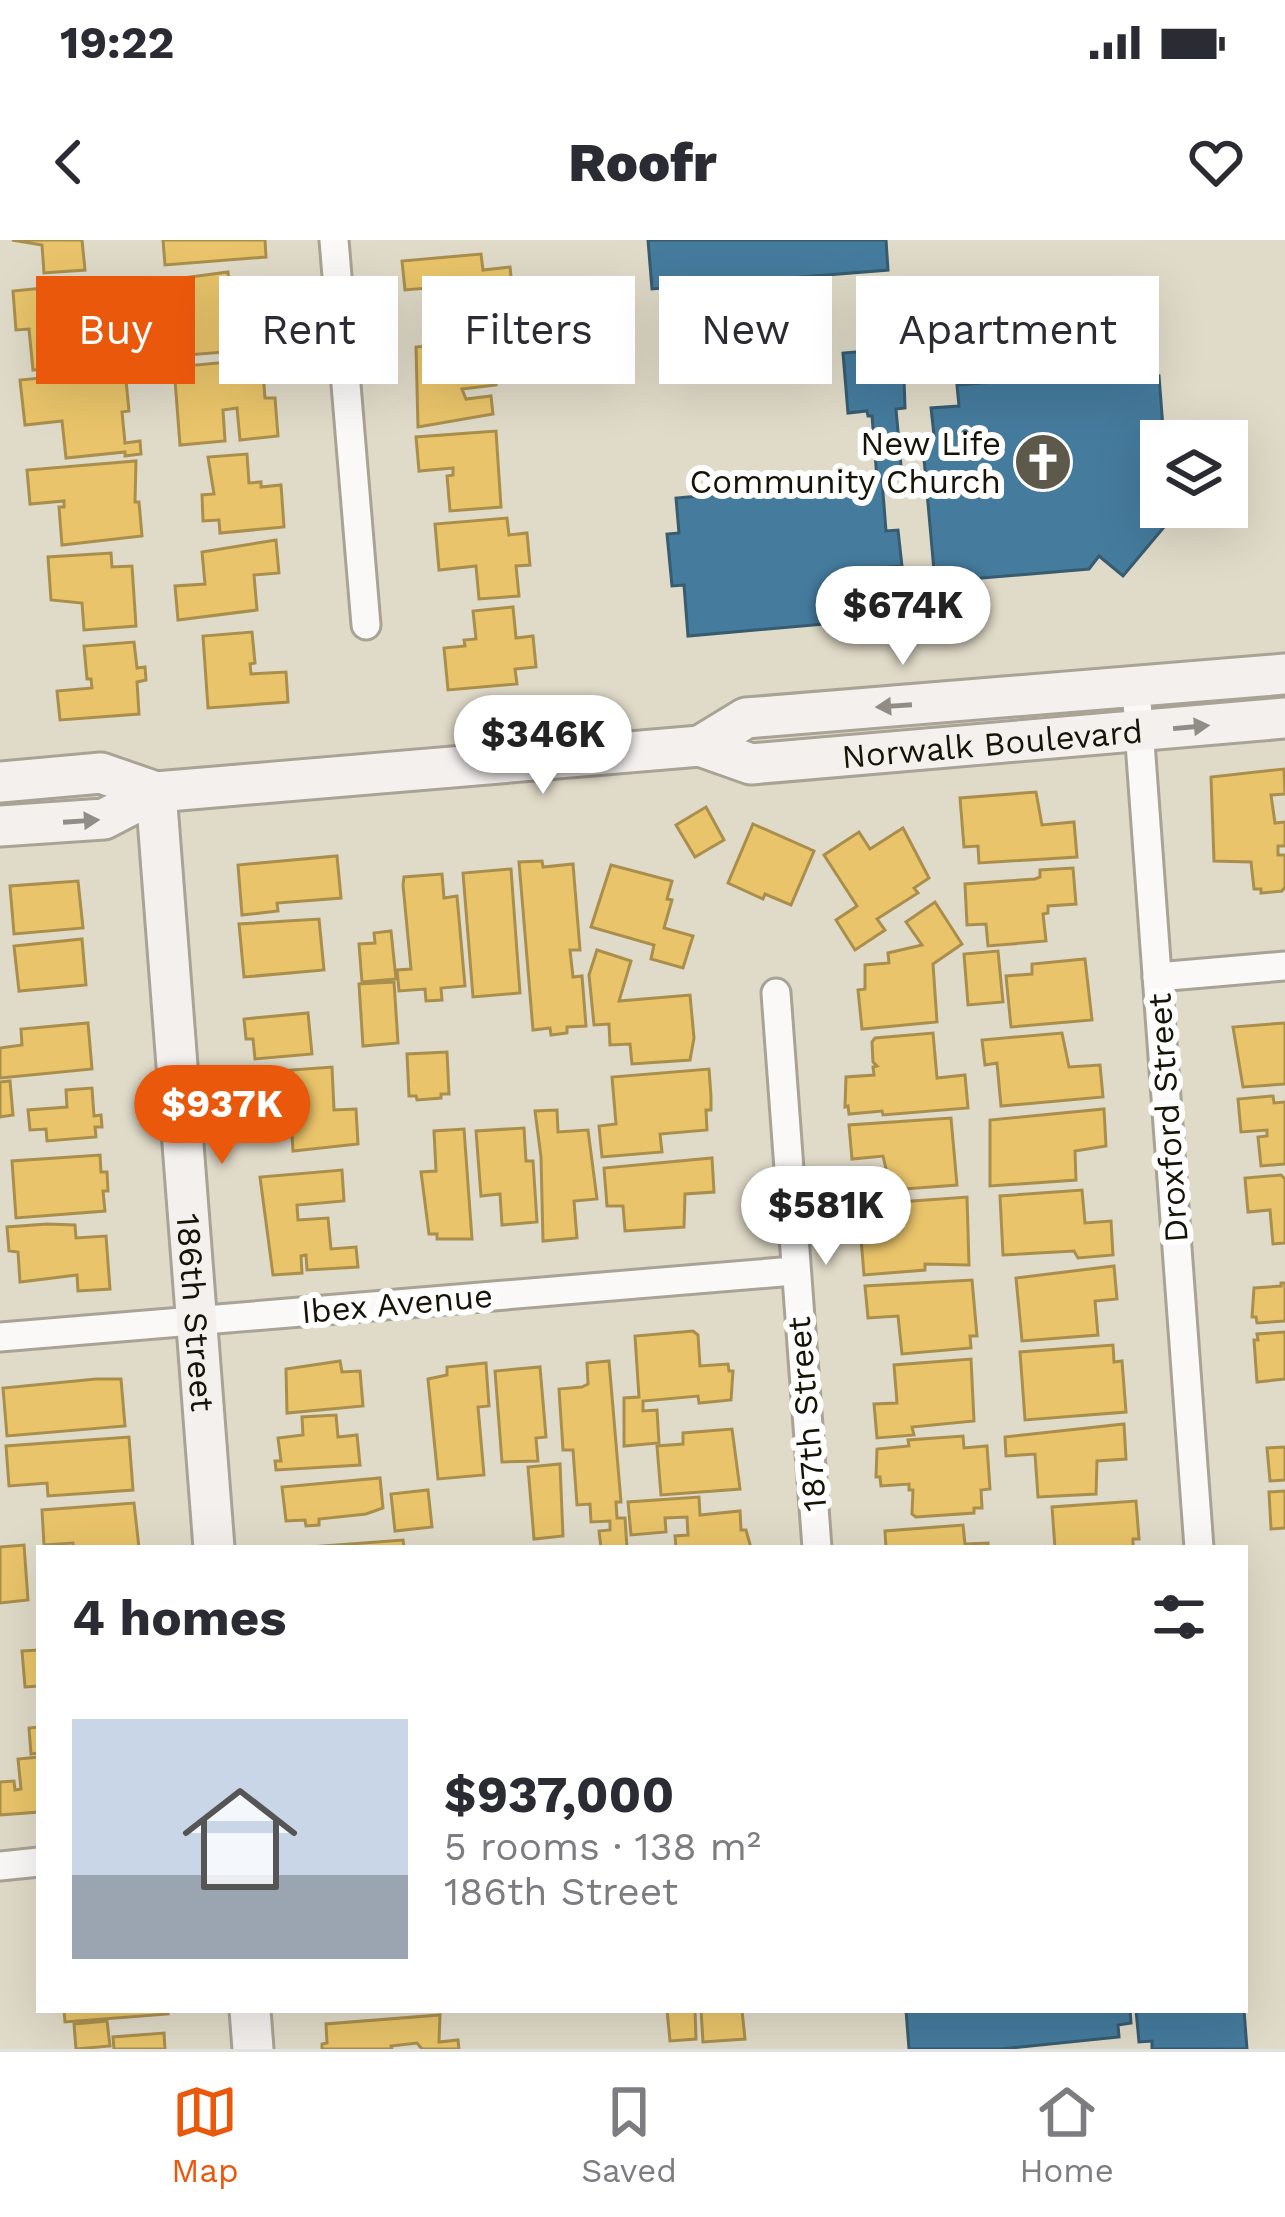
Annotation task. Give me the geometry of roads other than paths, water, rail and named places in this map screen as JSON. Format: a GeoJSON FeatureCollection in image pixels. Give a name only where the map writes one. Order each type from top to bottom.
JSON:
{"type":"FeatureCollection","features":[{"type":"Feature","properties":{"kind":"main road","name":"Norwalk Boulevard"},"geometry":{"type":"LineString","coordinates":[[700,746],[746,718],[1285,674]]}},
{"type":"Feature","properties":{"kind":"main road","name":"Norwalk Boulevard"},"geometry":{"type":"LineString","coordinates":[[0,826],[104,819],[156,792],[700,746],[751,764],[1285,718]]}},
{"type":"Feature","properties":{"kind":"main road","name":"Norwalk Boulevard"},"geometry":{"type":"LineString","coordinates":[[0,782],[101,773],[156,792]]}},
{"type":"Feature","properties":{"kind":"main road","name":"186th Street"},"geometry":{"type":"LineString","coordinates":[[156,792],[214,1545]]}},
{"type":"Feature","properties":{"kind":"main road"},"geometry":{"type":"LineString","coordinates":[[250,2013],[253,2049]]}},
{"type":"Feature","properties":{"kind":"street"},"geometry":{"type":"LineString","coordinates":[[334,240],[366,625]]}},
{"type":"Feature","properties":{"kind":"street","name":"Droxford Street"},"geometry":{"type":"LineString","coordinates":[[1136,688],[1199,1545]]}},
{"type":"Feature","properties":{"kind":"street"},"geometry":{"type":"LineString","coordinates":[[1157,977],[1285,966]]}},
{"type":"Feature","properties":{"kind":"street","name":"187th Street"},"geometry":{"type":"LineString","coordinates":[[776,993],[817,1545]]}},
{"type":"Feature","properties":{"kind":"street","name":"Ibex Avenue"},"geometry":{"type":"LineString","coordinates":[[0,1337],[794,1271]]}},
{"type":"Feature","properties":{"kind":"street"},"geometry":{"type":"LineString","coordinates":[[0,1866],[36,1862]]}},
{"type":"Feature","properties":{"kind":"place","name":"New Life Community Church"},"geometry":{"type":"Point","coordinates":[1043,462]}}]}
